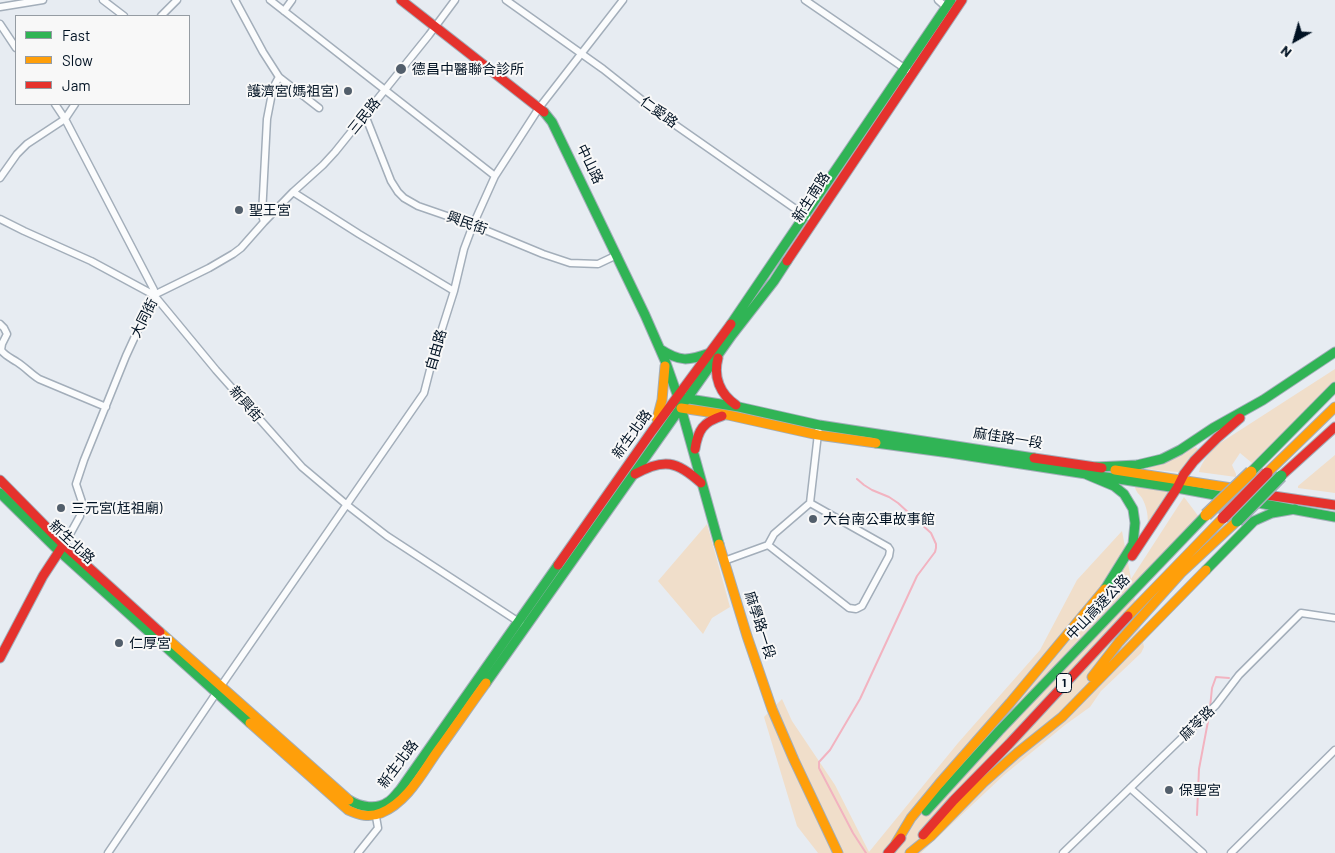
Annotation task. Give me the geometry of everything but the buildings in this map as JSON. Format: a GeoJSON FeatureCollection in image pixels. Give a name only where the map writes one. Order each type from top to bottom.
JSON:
{"type":"FeatureCollection","features":[{"type":"Feature","properties":{"kind":"main road","name":"中山路"},"geometry":{"type":"LineString","coordinates":[[401,0],[548,116],[646,315],[682,401]]}},
{"type":"Feature","properties":{"kind":"main road","name":"新生南路"},"geometry":{"type":"LineString","coordinates":[[682,401],[809,218],[885,100],[962,0]]}},
{"type":"Feature","properties":{"kind":"main road","name":"新生南路"},"geometry":{"type":"LineString","coordinates":[[908,71],[945,2]]}},
{"type":"Feature","properties":{"kind":"main road"},"geometry":{"type":"LineString","coordinates":[[660,349],[676,358],[684,360],[715,353],[717,378],[726,397],[738,407]]}},
{"type":"Feature","properties":{"kind":"main road"},"geometry":{"type":"LineString","coordinates":[[1096,467],[1137,465],[1162,459],[1263,400],[1335,352]]}},
{"type":"Feature","properties":{"kind":"main road"},"geometry":{"type":"LineString","coordinates":[[652,431],[663,399],[666,363]]}},
{"type":"Feature","properties":{"kind":"main road","name":"中山高速公路"},"geometry":{"type":"LineString","coordinates":[[888,853],[999,731],[1206,515],[1335,387]]}},
{"type":"Feature","properties":{"kind":"main road"},"geometry":{"type":"LineString","coordinates":[[896,843],[911,818],[939,784],[1121,572],[1194,461],[1206,448],[1263,400]]}},
{"type":"Feature","properties":{"kind":"main road","name":"麻佳路一段"},"geometry":{"type":"LineString","coordinates":[[682,401],[738,407],[818,430],[1096,467],[1335,516]]}},
{"type":"Feature","properties":{"kind":"main road","name":"麻佳路一段"},"geometry":{"type":"LineString","coordinates":[[682,401],[728,415],[950,453],[1083,473],[1335,505]]}},
{"type":"Feature","properties":{"kind":"main road","name":"新生北路"},"geometry":{"type":"LineString","coordinates":[[0,493],[348,810],[360,815],[390,810],[407,794],[652,431],[682,401]]}},
{"type":"Feature","properties":{"kind":"main road","name":"新生北路"},"geometry":{"type":"LineString","coordinates":[[522,624],[631,477],[682,401]]}},
{"type":"Feature","properties":{"kind":"main road","name":"麻學路一段"},"geometry":{"type":"LineString","coordinates":[[682,401],[702,485],[724,561],[772,709],[838,853]]}},
{"type":"Feature","properties":{"kind":"main road","name":"中山高速公路"},"geometry":{"type":"LineString","coordinates":[[910,853],[934,820],[998,755],[1094,651],[1267,473],[1335,407]]}},
{"type":"Feature","properties":{"kind":"main road"},"geometry":{"type":"LineString","coordinates":[[694,454],[696,439],[701,426],[715,418],[728,415]]}},
{"type":"Feature","properties":{"kind":"main road"},"geometry":{"type":"LineString","coordinates":[[1062,717],[1119,642],[1181,572],[1335,427]]}},
{"type":"Feature","properties":{"kind":"main road"},"geometry":{"type":"LineString","coordinates":[[631,477],[657,463],[667,463],[680,466],[692,474],[702,485]]}},
{"type":"Feature","properties":{"kind":"main road"},"geometry":{"type":"LineString","coordinates":[[1083,473],[1114,486],[1124,494],[1133,509],[1135,523],[1133,544],[1104,590]]}},
{"type":"Feature","properties":{"kind":"main road","name":"新生北路"},"geometry":{"type":"LineString","coordinates":[[0,480],[61,548]]}},
{"type":"Feature","properties":{"kind":"main road"},"geometry":{"type":"LineString","coordinates":[[910,853],[931,836],[983,783],[1062,717],[1254,521],[1272,513],[1295,509]]}},
{"type":"Feature","properties":{"kind":"main road"},"geometry":{"type":"LineString","coordinates":[[0,658],[61,548]]}},
{"type":"Feature","properties":{"kind":"street"},"geometry":{"type":"LineString","coordinates":[[0,8],[43,0]]}},
{"type":"Feature","properties":{"kind":"street"},"geometry":{"type":"LineString","coordinates":[[103,0],[123,15]]}},
{"type":"Feature","properties":{"kind":"street"},"geometry":{"type":"LineString","coordinates":[[162,15],[177,0]]}},
{"type":"Feature","properties":{"kind":"street"},"geometry":{"type":"LineString","coordinates":[[235,0],[279,77],[319,108]]}},
{"type":"Feature","properties":{"kind":"street"},"geometry":{"type":"LineString","coordinates":[[270,0],[495,176]]}},
{"type":"Feature","properties":{"kind":"street","name":"三民路"},"geometry":{"type":"LineString","coordinates":[[264,222],[323,165],[385,90],[454,0]]}},
{"type":"Feature","properties":{"kind":"street","name":"仁愛路"},"geometry":{"type":"LineString","coordinates":[[506,0],[603,69],[661,115],[809,218]]}},
{"type":"Feature","properties":{"kind":"street","name":"自由路"},"geometry":{"type":"LineString","coordinates":[[108,853],[218,690],[424,393],[454,291],[464,249],[495,176],[539,108],[623,0]]}},
{"type":"Feature","properties":{"kind":"street"},"geometry":{"type":"LineString","coordinates":[[805,0],[908,71]]}},
{"type":"Feature","properties":{"kind":"street"},"geometry":{"type":"LineString","coordinates":[[284,11],[290,1]]}},
{"type":"Feature","properties":{"kind":"street"},"geometry":{"type":"LineString","coordinates":[[0,24],[15,46]]}},
{"type":"Feature","properties":{"kind":"street"},"geometry":{"type":"LineString","coordinates":[[264,222],[262,215],[267,119],[273,88],[279,77]]}},
{"type":"Feature","properties":{"kind":"street","name":"新興街"},"geometry":{"type":"LineString","coordinates":[[56,105],[65,118],[154,290],[154,295],[216,370],[302,467],[387,536],[522,624]]}},
{"type":"Feature","properties":{"kind":"street"},"geometry":{"type":"LineString","coordinates":[[0,178],[17,154],[27,144],[65,118],[74,105]]}},
{"type":"Feature","properties":{"kind":"street","name":"興民街"},"geometry":{"type":"LineString","coordinates":[[365,115],[389,175],[398,192],[418,206],[473,225],[570,263],[598,264],[617,255]]}},
{"type":"Feature","properties":{"kind":"street"},"geometry":{"type":"LineString","coordinates":[[293,192],[454,291]]}},
{"type":"Feature","properties":{"kind":"street"},"geometry":{"type":"LineString","coordinates":[[0,219],[91,261],[154,295]]}},
{"type":"Feature","properties":{"kind":"street","name":"大同街"},"geometry":{"type":"LineString","coordinates":[[61,548],[80,516],[82,502],[76,484],[84,460],[126,356],[154,295],[233,254],[246,243],[264,222]]}},
{"type":"Feature","properties":{"kind":"street"},"geometry":{"type":"LineString","coordinates":[[0,324],[7,334],[1,350],[4,354],[19,362],[32,375],[106,407]]}},
{"type":"Feature","properties":{"kind":"street"},"geometry":{"type":"LineString","coordinates":[[724,561],[768,545],[774,534],[810,503],[818,430]]}},
{"type":"Feature","properties":{"kind":"street"},"geometry":{"type":"LineString","coordinates":[[768,545],[849,608],[856,609],[862,606],[889,556],[888,547],[810,503]]}},
{"type":"Feature","properties":{"kind":"street","name":"麻苓路"},"geometry":{"type":"LineString","coordinates":[[1063,853],[1214,706],[1239,675],[1301,613],[1335,618]]}},
{"type":"Feature","properties":{"kind":"street"},"geometry":{"type":"LineString","coordinates":[[1231,853],[1335,750]]}},
{"type":"Feature","properties":{"kind":"street"},"geometry":{"type":"LineString","coordinates":[[1130,788],[1203,853]]}},
{"type":"Feature","properties":{"kind":"street"},"geometry":{"type":"LineString","coordinates":[[358,853],[378,828],[376,811]]}},
{"type":"Feature","properties":{"kind":"shaded area"},"geometry":{"type":"Polygon","coordinates":[[[1335,369],[1335,381],[1252,463],[1240,453],[1232,465],[1236,477],[1199,472],[1204,461],[1217,445],[1335,369]]]}},
{"type":"Feature","properties":{"kind":"shaded area"},"geometry":{"type":"Polygon","coordinates":[[[1196,447],[1199,450],[1188,473],[1146,469],[1150,466],[1196,447]]]}},
{"type":"Feature","properties":{"kind":"shaded area"},"geometry":{"type":"Polygon","coordinates":[[[1335,455],[1335,493],[1298,488],[1298,486],[1335,455]]]}},
{"type":"Feature","properties":{"kind":"shaded area"},"geometry":{"type":"Polygon","coordinates":[[[1135,487],[1177,493],[1147,528],[1146,509],[1135,487]]]}},
{"type":"Feature","properties":{"kind":"shaded area"},"geometry":{"type":"Polygon","coordinates":[[[1184,497],[1199,517],[1132,586],[1144,647],[1141,653],[1101,691],[1090,707],[1004,775],[921,853],[818,853],[797,826],[764,717],[782,699],[792,721],[835,785],[869,852],[958,743],[1040,650],[1077,580],[1122,531],[1131,579],[1184,497]]]}},
{"type":"Feature","properties":{"kind":"shaded area"},"geometry":{"type":"Polygon","coordinates":[[[707,524],[730,607],[712,618],[703,634],[658,581],[707,524]]]}},
{"type":"Feature","properties":{"kind":"waterway"},"geometry":{"type":"LineString","coordinates":[[857,479],[872,490],[898,503],[931,533],[936,544],[935,552],[917,576],[860,699],[830,750],[819,762],[819,768],[853,833],[866,853]]}},
{"type":"Feature","properties":{"kind":"waterway"},"geometry":{"type":"LineString","coordinates":[[1210,708],[1212,688],[1216,677],[1229,678]]}},
{"type":"Feature","properties":{"kind":"waterway"},"geometry":{"type":"LineString","coordinates":[[1197,815],[1199,769],[1209,716]]}},
{"type":"Feature","properties":{"kind":"traffic: fast"},"geometry":{"type":"LineString","coordinates":[[731,324],[951,0]]}},
{"type":"Feature","properties":{"kind":"traffic: fast"},"geometry":{"type":"LineString","coordinates":[[544,112],[552,122],[645,315],[666,363],[678,397],[719,544]]}},
{"type":"Feature","properties":{"kind":"traffic: fast"},"geometry":{"type":"LineString","coordinates":[[486,683],[732,335],[787,261]]}},
{"type":"Feature","properties":{"kind":"traffic: fast"},"geometry":{"type":"LineString","coordinates":[[660,349],[684,359],[696,358],[710,353]]}},
{"type":"Feature","properties":{"kind":"traffic: fast"},"geometry":{"type":"LineString","coordinates":[[1096,467],[1137,465],[1162,459],[1263,400],[1335,352]]}},
{"type":"Feature","properties":{"kind":"traffic: fast"},"geometry":{"type":"LineString","coordinates":[[1251,472],[1335,387]]}},
{"type":"Feature","properties":{"kind":"traffic: fast"},"geometry":{"type":"LineString","coordinates":[[683,398],[739,407],[819,425],[1034,458]]}},
{"type":"Feature","properties":{"kind":"traffic: fast"},"geometry":{"type":"LineString","coordinates":[[876,443],[1177,488],[1335,517]]}},
{"type":"Feature","properties":{"kind":"traffic: fast"},"geometry":{"type":"LineString","coordinates":[[1083,473],[1114,486],[1124,494],[1133,509],[1135,523],[1133,544],[1105,589]]}},
{"type":"Feature","properties":{"kind":"traffic: fast"},"geometry":{"type":"LineString","coordinates":[[1237,521],[1281,476]]}},
{"type":"Feature","properties":{"kind":"traffic: fast"},"geometry":{"type":"LineString","coordinates":[[0,493],[59,551],[250,723]]}},
{"type":"Feature","properties":{"kind":"traffic: fast"},"geometry":{"type":"LineString","coordinates":[[1206,570],[1254,521],[1272,513],[1295,509]]}},
{"type":"Feature","properties":{"kind":"traffic: fast"},"geometry":{"type":"LineString","coordinates":[[926,811],[999,731],[1206,515]]}},
{"type":"Feature","properties":{"kind":"traffic: fast"},"geometry":{"type":"LineString","coordinates":[[349,800],[363,806],[374,807],[390,801],[400,790],[558,565]]}},
{"type":"Feature","properties":{"kind":"traffic: slow"},"geometry":{"type":"LineString","coordinates":[[657,419],[662,400],[665,366]]}},
{"type":"Feature","properties":{"kind":"traffic: slow"},"geometry":{"type":"LineString","coordinates":[[1267,473],[1335,407]]}},
{"type":"Feature","properties":{"kind":"traffic: slow"},"geometry":{"type":"LineString","coordinates":[[681,408],[728,415],[818,435],[876,443]]}},
{"type":"Feature","properties":{"kind":"traffic: slow"},"geometry":{"type":"LineString","coordinates":[[1115,470],[1238,489]]}},
{"type":"Feature","properties":{"kind":"traffic: slow"},"geometry":{"type":"LineString","coordinates":[[1206,515],[1251,472]]}},
{"type":"Feature","properties":{"kind":"traffic: slow"},"geometry":{"type":"LineString","coordinates":[[1128,616],[1223,518]]}},
{"type":"Feature","properties":{"kind":"traffic: slow"},"geometry":{"type":"LineString","coordinates":[[1092,677],[1119,642],[1181,573],[1237,521]]}},
{"type":"Feature","properties":{"kind":"traffic: slow"},"geometry":{"type":"LineString","coordinates":[[719,544],[772,709],[838,853]]}},
{"type":"Feature","properties":{"kind":"traffic: slow"},"geometry":{"type":"LineString","coordinates":[[910,853],[931,836],[983,783],[1062,717],[1206,570]]}},
{"type":"Feature","properties":{"kind":"traffic: slow"},"geometry":{"type":"LineString","coordinates":[[896,843],[911,818],[1105,589]]}},
{"type":"Feature","properties":{"kind":"traffic: slow"},"geometry":{"type":"LineString","coordinates":[[160,632],[349,800]]}},
{"type":"Feature","properties":{"kind":"traffic: slow"},"geometry":{"type":"LineString","coordinates":[[250,723],[348,810],[368,816],[391,808],[407,794],[486,683]]}},
{"type":"Feature","properties":{"kind":"traffic: jam"},"geometry":{"type":"LineString","coordinates":[[401,0],[544,112]]}},
{"type":"Feature","properties":{"kind":"traffic: jam"},"geometry":{"type":"LineString","coordinates":[[787,261],[962,0]]}},
{"type":"Feature","properties":{"kind":"traffic: jam"},"geometry":{"type":"LineString","coordinates":[[558,565],[652,431],[731,324]]}},
{"type":"Feature","properties":{"kind":"traffic: jam"},"geometry":{"type":"LineString","coordinates":[[718,358],[716,372],[719,384],[730,401],[736,405]]}},
{"type":"Feature","properties":{"kind":"traffic: jam"},"geometry":{"type":"LineString","coordinates":[[695,449],[702,428],[710,421],[722,416]]}},
{"type":"Feature","properties":{"kind":"traffic: jam"},"geometry":{"type":"LineString","coordinates":[[1132,556],[1194,461],[1240,418]]}},
{"type":"Feature","properties":{"kind":"traffic: jam"},"geometry":{"type":"LineString","coordinates":[[1281,476],[1335,427]]}},
{"type":"Feature","properties":{"kind":"traffic: jam"},"geometry":{"type":"LineString","coordinates":[[1034,458],[1102,468]]}},
{"type":"Feature","properties":{"kind":"traffic: jam"},"geometry":{"type":"LineString","coordinates":[[635,474],[654,466],[670,464],[685,470],[701,483]]}},
{"type":"Feature","properties":{"kind":"traffic: jam"},"geometry":{"type":"LineString","coordinates":[[1223,518],[1267,473]]}},
{"type":"Feature","properties":{"kind":"traffic: jam"},"geometry":{"type":"LineString","coordinates":[[0,480],[64,545],[160,632]]}},
{"type":"Feature","properties":{"kind":"traffic: jam"},"geometry":{"type":"LineString","coordinates":[[1260,494],[1335,505]]}},
{"type":"Feature","properties":{"kind":"traffic: jam"},"geometry":{"type":"LineString","coordinates":[[0,658],[43,576],[62,547]]}},
{"type":"Feature","properties":{"kind":"traffic: jam"},"geometry":{"type":"LineString","coordinates":[[923,835],[1128,616]]}},
{"type":"Feature","properties":{"kind":"traffic: jam"},"geometry":{"type":"LineString","coordinates":[[888,853],[901,838]]}},
{"type":"Feature","properties":{"kind":"place","name":"德昌中醫聯合診所"},"geometry":{"type":"Point","coordinates":[401,69]}},
{"type":"Feature","properties":{"kind":"place","name":"護濟宮(媽祖宮)"},"geometry":{"type":"Point","coordinates":[348,91]}},
{"type":"Feature","properties":{"kind":"place","name":"聖王宮"},"geometry":{"type":"Point","coordinates":[239,210]}},
{"type":"Feature","properties":{"kind":"place","name":"三元宮(尪祖廟)"},"geometry":{"type":"Point","coordinates":[61,508]}},
{"type":"Feature","properties":{"kind":"place","name":"大台南公車故事館"},"geometry":{"type":"Point","coordinates":[813,519]}},
{"type":"Feature","properties":{"kind":"place","name":"仁厚宮"},"geometry":{"type":"Point","coordinates":[119,643]}},
{"type":"Feature","properties":{"kind":"place","name":"保聖宮"},"geometry":{"type":"Point","coordinates":[1169,790]}}]}
